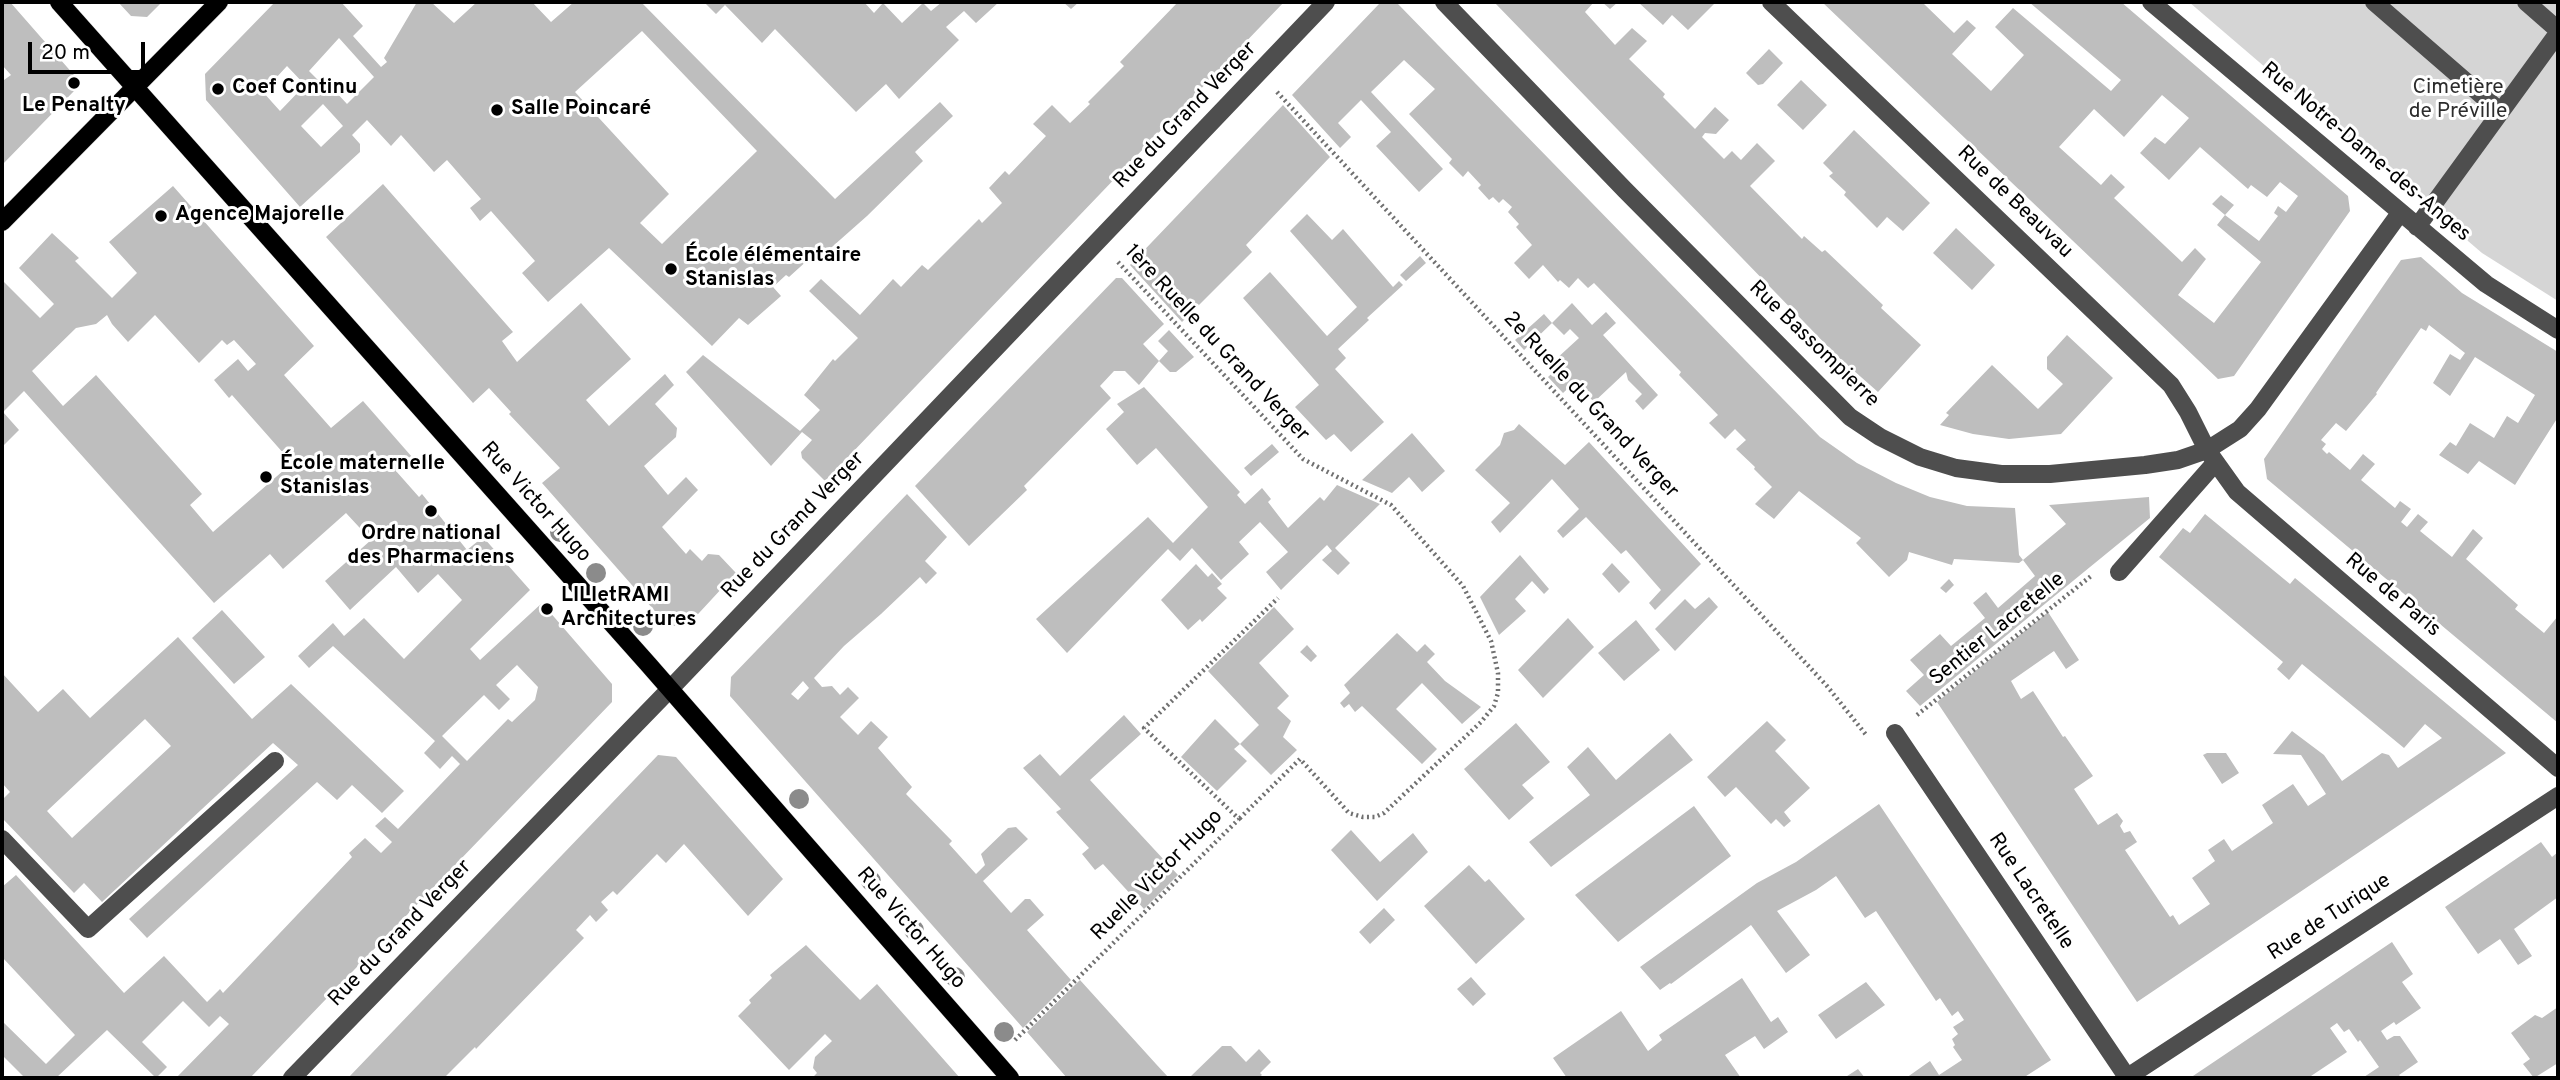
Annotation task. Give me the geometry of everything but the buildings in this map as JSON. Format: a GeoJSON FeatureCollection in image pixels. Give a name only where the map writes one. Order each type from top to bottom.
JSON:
{"type":"FeatureCollection","features":[{"type":"Feature","properties":{"kind":"main road","name":"Rue Victor Hugo"},"geometry":{"type":"LineString","coordinates":[[59,2],[670,689],[1010,1078]]}},
{"type":"Feature","properties":{"kind":"main road"},"geometry":{"type":"LineString","coordinates":[[2,222],[219,2]]}},
{"type":"Feature","properties":{"kind":"street","name":"Rue du Grand Verger"},"geometry":{"type":"LineString","coordinates":[[292,1078],[670,689],[1326,2]]}},
{"type":"Feature","properties":{"kind":"street","name":"Rue Bassompierre"},"geometry":{"type":"LineString","coordinates":[[1444,2],[1850,417],[1880,438],[1920,457],[1956,468],[2001,474],[2050,474],[2211,456],[2241,429],[2258,408],[2400,213]]}},
{"type":"Feature","properties":{"kind":"street","name":"Rue de Beauvau"},"geometry":{"type":"LineString","coordinates":[[1771,2],[2171,384],[2211,456]]}},
{"type":"Feature","properties":{"kind":"street","name":"Rue Notre-Dame-des-Anges"},"geometry":{"type":"LineString","coordinates":[[2151,2],[2486,284],[2558,330]]}},
{"type":"Feature","properties":{"kind":"street"},"geometry":{"type":"LineString","coordinates":[[2374,2],[2501,111]]}},
{"type":"Feature","properties":{"kind":"street"},"geometry":{"type":"LineString","coordinates":[[2417,227],[2558,31],[2526,2]]}},
{"type":"Feature","properties":{"kind":"street"},"geometry":{"type":"LineString","coordinates":[[2119,572],[2211,456]]}},
{"type":"Feature","properties":{"kind":"street","name":"Rue de Paris"},"geometry":{"type":"LineString","coordinates":[[2211,456],[2237,492],[2251,506],[2558,768]]}},
{"type":"Feature","properties":{"kind":"street","name":"Rue Lacretelle"},"geometry":{"type":"LineString","coordinates":[[1895,733],[2126,1078]]}},
{"type":"Feature","properties":{"kind":"street"},"geometry":{"type":"LineString","coordinates":[[2,839],[88,929],[275,761]]}},
{"type":"Feature","properties":{"kind":"street","name":"Rue de Turique"},"geometry":{"type":"LineString","coordinates":[[2126,1078],[2558,796]]}},
{"type":"Feature","properties":{"kind":"path","name":"2e Ruelle du Grand Verger"},"geometry":{"type":"LineString","coordinates":[[1258,73],[1809,666],[1876,748],[1895,733]]}},
{"type":"Feature","properties":{"kind":"path","name":"1ère Ruelle du Grand Verger"},"geometry":{"type":"LineString","coordinates":[[1098,241],[1303,459],[1391,505],[1464,586],[1491,642],[1498,673],[1498,693],[1494,706],[1384,813],[1375,817],[1363,817],[1349,813],[1300,759],[1239,819]]}},
{"type":"Feature","properties":{"kind":"path","name":"Sentier Lacretelle"},"geometry":{"type":"LineString","coordinates":[[1895,733],[2110,561],[2119,572]]}},
{"type":"Feature","properties":{"kind":"path","name":"Ruelle Victor Hugo"},"geometry":{"type":"LineString","coordinates":[[994,1060],[1239,819],[1144,729],[1278,598]]}},
{"type":"Feature","properties":{"kind":"green space","name":"Cimetière de Préville"},"geometry":{"type":"Polygon","coordinates":[[[2189,2],[2558,2],[2558,301],[2482,253],[2189,2]]]}},
{"type":"Feature","properties":{"kind":"place","name":"Le Penalty"},"geometry":{"type":"Point","coordinates":[74,83]}},
{"type":"Feature","properties":{"kind":"place","name":"Coef Continu"},"geometry":{"type":"Point","coordinates":[218,89]}},
{"type":"Feature","properties":{"kind":"place","name":"Salle Poincaré"},"geometry":{"type":"Point","coordinates":[497,110]}},
{"type":"Feature","properties":{"kind":"place","name":"Agence Majorelle"},"geometry":{"type":"Point","coordinates":[161,216]}},
{"type":"Feature","properties":{"kind":"place","name":"École élémentaire Stanislas"},"geometry":{"type":"Point","coordinates":[671,269]}},
{"type":"Feature","properties":{"kind":"place","name":"École maternelle Stanislas"},"geometry":{"type":"Point","coordinates":[266,477]}},
{"type":"Feature","properties":{"kind":"place","name":"Ordre national des Pharmaciens"},"geometry":{"type":"Point","coordinates":[431,511]}},
{"type":"Feature","properties":{"kind":"place","name":"LILIetRAMI Architectures"},"geometry":{"type":"Point","coordinates":[547,609]}}]}
